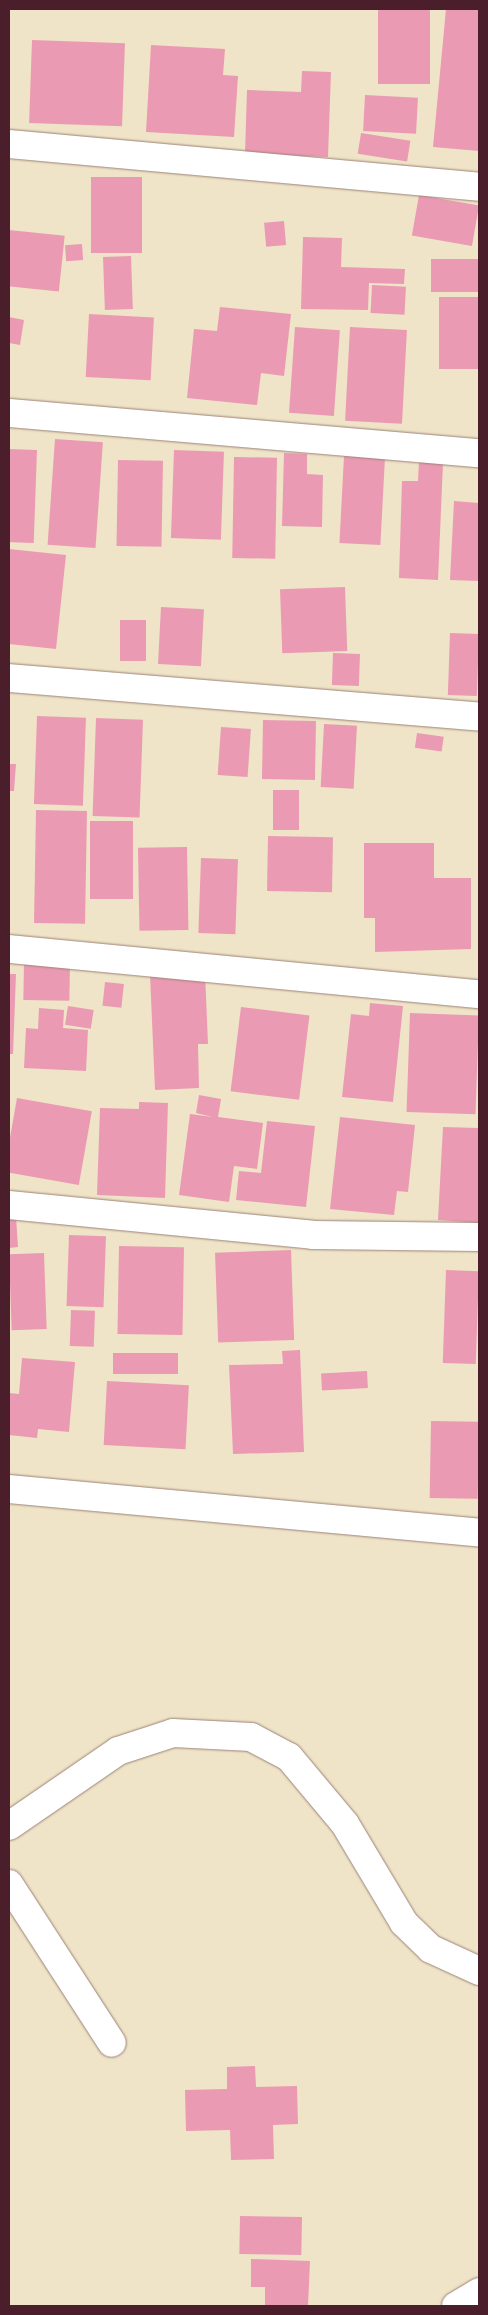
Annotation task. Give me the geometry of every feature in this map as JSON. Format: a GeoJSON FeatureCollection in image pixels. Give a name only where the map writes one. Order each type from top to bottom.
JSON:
{"type":"FeatureCollection","features":[{"type":"Feature","properties":{"kind":"street"},"geometry":{"type":"LineString","coordinates":[[9,144],[479,187]]}},
{"type":"Feature","properties":{"kind":"street"},"geometry":{"type":"LineString","coordinates":[[9,413],[479,453]]}},
{"type":"Feature","properties":{"kind":"street"},"geometry":{"type":"LineString","coordinates":[[9,678],[479,717]]}},
{"type":"Feature","properties":{"kind":"street"},"geometry":{"type":"LineString","coordinates":[[9,949],[479,994]]}},
{"type":"Feature","properties":{"kind":"street"},"geometry":{"type":"LineString","coordinates":[[9,1205],[313,1235],[479,1237]]}},
{"type":"Feature","properties":{"kind":"street"},"geometry":{"type":"LineString","coordinates":[[9,1489],[479,1533]]}},
{"type":"Feature","properties":{"kind":"street"},"geometry":{"type":"LineString","coordinates":[[9,1826],[118,1751],[173,1733],[251,1738],[289,1757],[345,1824],[404,1923],[431,1949],[479,1971]]}},
{"type":"Feature","properties":{"kind":"street"},"geometry":{"type":"LineString","coordinates":[[9,1884],[112,2043]]}},
{"type":"Feature","properties":{"kind":"street"},"geometry":{"type":"LineString","coordinates":[[456,2306],[479,2292]]}},
{"type":"Feature","properties":{"kind":"building"},"geometry":{"type":"Polygon","coordinates":[[[378,9],[430,9],[430,84],[378,84],[378,9]]]}},
{"type":"Feature","properties":{"kind":"building"},"geometry":{"type":"Polygon","coordinates":[[[446,9],[479,9],[479,151],[433,147],[446,9]]]}},
{"type":"Feature","properties":{"kind":"building"},"geometry":{"type":"Polygon","coordinates":[[[32,40],[125,43],[122,126],[29,123],[32,40]]]}},
{"type":"Feature","properties":{"kind":"building"},"geometry":{"type":"Polygon","coordinates":[[[151,45],[225,49],[223,75],[238,76],[234,137],[146,132],[151,45]]]}},
{"type":"Feature","properties":{"kind":"building"},"geometry":{"type":"Polygon","coordinates":[[[302,71],[331,72],[328,157],[245,154],[247,90],[301,92],[302,71]]]}},
{"type":"Feature","properties":{"kind":"building"},"geometry":{"type":"Polygon","coordinates":[[[365,95],[418,98],[416,134],[363,131],[365,95]]]}},
{"type":"Feature","properties":{"kind":"building"},"geometry":{"type":"Polygon","coordinates":[[[361,133],[410,141],[407,162],[358,154],[361,133]]]}},
{"type":"Feature","properties":{"kind":"building"},"geometry":{"type":"Polygon","coordinates":[[[91,177],[142,177],[142,253],[91,253],[91,177]]]}},
{"type":"Feature","properties":{"kind":"building"},"geometry":{"type":"Polygon","coordinates":[[[419,195],[479,206],[472,246],[412,235],[419,195]]]}},
{"type":"Feature","properties":{"kind":"building"},"geometry":{"type":"Polygon","coordinates":[[[284,221],[286,245],[266,247],[264,223],[284,221]]]}},
{"type":"Feature","properties":{"kind":"building"},"geometry":{"type":"Polygon","coordinates":[[[9,230],[65,236],[59,292],[9,286],[9,230]]]}},
{"type":"Feature","properties":{"kind":"building"},"geometry":{"type":"Polygon","coordinates":[[[303,237],[342,238],[341,267],[405,269],[404,284],[369,283],[368,310],[301,309],[303,237]]]}},
{"type":"Feature","properties":{"kind":"building"},"geometry":{"type":"Polygon","coordinates":[[[82,244],[83,260],[66,261],[65,245],[82,244]]]}},
{"type":"Feature","properties":{"kind":"building"},"geometry":{"type":"Polygon","coordinates":[[[131,256],[133,309],[105,310],[103,257],[131,256]]]}},
{"type":"Feature","properties":{"kind":"building"},"geometry":{"type":"Polygon","coordinates":[[[431,259],[479,259],[479,292],[431,292],[431,259]]]}},
{"type":"Feature","properties":{"kind":"building"},"geometry":{"type":"Polygon","coordinates":[[[372,285],[406,287],[404,315],[371,313],[372,285]]]}},
{"type":"Feature","properties":{"kind":"building"},"geometry":{"type":"Polygon","coordinates":[[[439,297],[479,297],[479,369],[439,369],[439,297]]]}},
{"type":"Feature","properties":{"kind":"building"},"geometry":{"type":"Polygon","coordinates":[[[220,307],[291,314],[284,376],[261,373],[257,405],[187,398],[194,329],[217,331],[220,307]]]}},
{"type":"Feature","properties":{"kind":"building"},"geometry":{"type":"Polygon","coordinates":[[[89,314],[154,317],[151,380],[86,377],[89,314]]]}},
{"type":"Feature","properties":{"kind":"building"},"geometry":{"type":"Polygon","coordinates":[[[9,317],[24,320],[20,345],[9,343],[9,317]]]}},
{"type":"Feature","properties":{"kind":"building"},"geometry":{"type":"Polygon","coordinates":[[[295,327],[340,330],[334,416],[289,413],[295,327]]]}},
{"type":"Feature","properties":{"kind":"building"},"geometry":{"type":"Polygon","coordinates":[[[350,327],[407,330],[402,424],[345,421],[350,327]]]}},
{"type":"Feature","properties":{"kind":"building"},"geometry":{"type":"Polygon","coordinates":[[[55,439],[103,442],[95,548],[48,545],[55,439]]]}},
{"type":"Feature","properties":{"kind":"building"},"geometry":{"type":"Polygon","coordinates":[[[9,449],[37,450],[34,543],[9,542],[9,449]]]}},
{"type":"Feature","properties":{"kind":"building"},"geometry":{"type":"Polygon","coordinates":[[[174,450],[224,452],[221,540],[171,538],[174,450]]]}},
{"type":"Feature","properties":{"kind":"building"},"geometry":{"type":"Polygon","coordinates":[[[284,453],[307,454],[307,474],[323,475],[322,527],[282,526],[284,453]]]}},
{"type":"Feature","properties":{"kind":"building"},"geometry":{"type":"Polygon","coordinates":[[[344,456],[385,458],[380,545],[339,543],[344,456]]]}},
{"type":"Feature","properties":{"kind":"building"},"geometry":{"type":"Polygon","coordinates":[[[234,457],[277,458],[275,559],[232,558],[234,457]]]}},
{"type":"Feature","properties":{"kind":"building"},"geometry":{"type":"Polygon","coordinates":[[[118,460],[163,461],[161,547],[116,546],[118,460]]]}},
{"type":"Feature","properties":{"kind":"building"},"geometry":{"type":"Polygon","coordinates":[[[419,461],[443,463],[438,580],[399,578],[402,481],[418,481],[419,461]]]}},
{"type":"Feature","properties":{"kind":"building"},"geometry":{"type":"Polygon","coordinates":[[[454,501],[479,503],[479,581],[450,580],[454,501]]]}},
{"type":"Feature","properties":{"kind":"building"},"geometry":{"type":"Polygon","coordinates":[[[9,549],[66,555],[56,649],[9,644],[9,549]]]}},
{"type":"Feature","properties":{"kind":"building"},"geometry":{"type":"Polygon","coordinates":[[[345,587],[347,651],[282,653],[280,589],[345,587]]]}},
{"type":"Feature","properties":{"kind":"building"},"geometry":{"type":"Polygon","coordinates":[[[161,607],[204,609],[201,666],[158,664],[161,607]]]}},
{"type":"Feature","properties":{"kind":"building"},"geometry":{"type":"Polygon","coordinates":[[[120,620],[146,620],[146,661],[120,661],[120,620]]]}},
{"type":"Feature","properties":{"kind":"building"},"geometry":{"type":"Polygon","coordinates":[[[450,633],[479,634],[477,696],[448,695],[450,633]]]}},
{"type":"Feature","properties":{"kind":"building"},"geometry":{"type":"Polygon","coordinates":[[[333,653],[360,654],[359,686],[332,685],[333,653]]]}},
{"type":"Feature","properties":{"kind":"building"},"geometry":{"type":"Polygon","coordinates":[[[37,716],[86,718],[83,806],[34,804],[37,716]]]}},
{"type":"Feature","properties":{"kind":"building"},"geometry":{"type":"Polygon","coordinates":[[[96,718],[143,720],[140,818],[93,816],[96,718]]]}},
{"type":"Feature","properties":{"kind":"building"},"geometry":{"type":"Polygon","coordinates":[[[263,720],[316,721],[315,780],[262,779],[263,720]]]}},
{"type":"Feature","properties":{"kind":"building"},"geometry":{"type":"Polygon","coordinates":[[[324,724],[357,726],[354,789],[321,787],[324,724]]]}},
{"type":"Feature","properties":{"kind":"building"},"geometry":{"type":"Polygon","coordinates":[[[221,727],[251,729],[248,777],[218,775],[221,727]]]}},
{"type":"Feature","properties":{"kind":"building"},"geometry":{"type":"Polygon","coordinates":[[[417,733],[444,737],[442,752],[415,748],[417,733]]]}},
{"type":"Feature","properties":{"kind":"building"},"geometry":{"type":"Polygon","coordinates":[[[9,764],[16,764],[14,791],[9,791],[9,764]]]}},
{"type":"Feature","properties":{"kind":"building"},"geometry":{"type":"Polygon","coordinates":[[[273,790],[299,790],[299,830],[273,830],[273,790]]]}},
{"type":"Feature","properties":{"kind":"building"},"geometry":{"type":"Polygon","coordinates":[[[36,810],[87,811],[85,924],[34,923],[36,810]]]}},
{"type":"Feature","properties":{"kind":"building"},"geometry":{"type":"Polygon","coordinates":[[[90,821],[133,821],[133,899],[90,899],[90,821]]]}},
{"type":"Feature","properties":{"kind":"building"},"geometry":{"type":"Polygon","coordinates":[[[268,836],[333,837],[332,892],[267,891],[268,836]]]}},
{"type":"Feature","properties":{"kind":"building"},"geometry":{"type":"Polygon","coordinates":[[[364,843],[434,843],[434,878],[471,878],[471,949],[375,952],[375,918],[364,918],[364,843]]]}},
{"type":"Feature","properties":{"kind":"building"},"geometry":{"type":"Polygon","coordinates":[[[187,847],[188,930],[139,931],[138,848],[187,847]]]}},
{"type":"Feature","properties":{"kind":"building"},"geometry":{"type":"Polygon","coordinates":[[[201,858],[238,859],[235,934],[198,933],[201,858]]]}},
{"type":"Feature","properties":{"kind":"building"},"geometry":{"type":"Polygon","coordinates":[[[24,963],[70,964],[69,1001],[23,1000],[24,963]]]}},
{"type":"Feature","properties":{"kind":"building"},"geometry":{"type":"Polygon","coordinates":[[[205,972],[208,1044],[198,1044],[199,1088],[155,1090],[150,974],[205,972]]]}},
{"type":"Feature","properties":{"kind":"building"},"geometry":{"type":"Polygon","coordinates":[[[9,974],[16,974],[13,1054],[9,1054],[9,974]]]}},
{"type":"Feature","properties":{"kind":"building"},"geometry":{"type":"Polygon","coordinates":[[[105,982],[124,984],[121,1008],[102,1006],[105,982]]]}},
{"type":"Feature","properties":{"kind":"building"},"geometry":{"type":"Polygon","coordinates":[[[370,1003],[403,1006],[393,1102],[342,1097],[351,1014],[369,1016],[370,1003]]]}},
{"type":"Feature","properties":{"kind":"building"},"geometry":{"type":"Polygon","coordinates":[[[68,1006],[94,1010],[91,1029],[65,1025],[68,1006]]]}},
{"type":"Feature","properties":{"kind":"building"},"geometry":{"type":"Polygon","coordinates":[[[241,1007],[309,1015],[299,1100],[231,1091],[241,1007]]]}},
{"type":"Feature","properties":{"kind":"building"},"geometry":{"type":"Polygon","coordinates":[[[39,1008],[64,1010],[63,1028],[88,1030],[86,1071],[24,1068],[26,1028],[38,1029],[39,1008]]]}},
{"type":"Feature","properties":{"kind":"building"},"geometry":{"type":"Polygon","coordinates":[[[410,1013],[479,1015],[476,1114],[407,1112],[410,1013]]]}},
{"type":"Feature","properties":{"kind":"building"},"geometry":{"type":"Polygon","coordinates":[[[199,1095],[221,1099],[218,1117],[263,1123],[257,1169],[234,1166],[229,1202],[179,1195],[190,1114],[213,1117],[196,1113],[199,1095]]]}},
{"type":"Feature","properties":{"kind":"building"},"geometry":{"type":"Polygon","coordinates":[[[17,1098],[92,1111],[79,1185],[9,1173],[9,1143],[17,1098]]]}},
{"type":"Feature","properties":{"kind":"building"},"geometry":{"type":"Polygon","coordinates":[[[139,1102],[168,1103],[165,1198],[97,1195],[100,1108],[139,1109],[139,1102]]]}},
{"type":"Feature","properties":{"kind":"building"},"geometry":{"type":"Polygon","coordinates":[[[340,1117],[415,1125],[408,1192],[397,1191],[394,1215],[330,1209],[340,1117]]]}},
{"type":"Feature","properties":{"kind":"building"},"geometry":{"type":"Polygon","coordinates":[[[267,1121],[315,1126],[306,1207],[236,1200],[239,1171],[261,1173],[267,1121]]]}},
{"type":"Feature","properties":{"kind":"building"},"geometry":{"type":"Polygon","coordinates":[[[443,1127],[479,1128],[479,1223],[438,1220],[443,1127]]]}},
{"type":"Feature","properties":{"kind":"building"},"geometry":{"type":"Polygon","coordinates":[[[16,1217],[18,1247],[9,1248],[9,1218],[16,1217]]]}},
{"type":"Feature","properties":{"kind":"building"},"geometry":{"type":"Polygon","coordinates":[[[69,1235],[106,1236],[103,1307],[67,1306],[69,1235]]]}},
{"type":"Feature","properties":{"kind":"building"},"geometry":{"type":"Polygon","coordinates":[[[119,1246],[184,1247],[182,1335],[117,1334],[119,1246]]]}},
{"type":"Feature","properties":{"kind":"building"},"geometry":{"type":"Polygon","coordinates":[[[291,1250],[294,1340],[218,1343],[215,1253],[291,1250]]]}},
{"type":"Feature","properties":{"kind":"building"},"geometry":{"type":"Polygon","coordinates":[[[44,1253],[47,1329],[12,1330],[9,1254],[44,1253]]]}},
{"type":"Feature","properties":{"kind":"building"},"geometry":{"type":"Polygon","coordinates":[[[446,1270],[479,1271],[476,1364],[443,1363],[446,1270]]]}},
{"type":"Feature","properties":{"kind":"building"},"geometry":{"type":"Polygon","coordinates":[[[71,1310],[95,1311],[94,1347],[70,1346],[71,1310]]]}},
{"type":"Feature","properties":{"kind":"building"},"geometry":{"type":"Polygon","coordinates":[[[300,1350],[304,1452],[233,1454],[229,1365],[283,1364],[282,1351],[300,1350]]]}},
{"type":"Feature","properties":{"kind":"building"},"geometry":{"type":"Polygon","coordinates":[[[113,1353],[178,1353],[178,1374],[113,1374],[113,1353]]]}},
{"type":"Feature","properties":{"kind":"building"},"geometry":{"type":"Polygon","coordinates":[[[22,1358],[75,1362],[69,1432],[38,1429],[37,1438],[9,1435],[9,1393],[19,1394],[22,1358]]]}},
{"type":"Feature","properties":{"kind":"building"},"geometry":{"type":"Polygon","coordinates":[[[367,1371],[368,1388],[322,1390],[321,1373],[367,1371]]]}},
{"type":"Feature","properties":{"kind":"building"},"geometry":{"type":"Polygon","coordinates":[[[107,1381],[189,1385],[186,1449],[104,1445],[107,1381]]]}},
{"type":"Feature","properties":{"kind":"building"},"geometry":{"type":"Polygon","coordinates":[[[431,1421],[479,1422],[478,1499],[430,1498],[431,1421]]]}},
{"type":"Feature","properties":{"kind":"building"},"geometry":{"type":"Polygon","coordinates":[[[255,2066],[256,2087],[297,2086],[298,2124],[273,2125],[274,2159],[231,2160],[230,2130],[186,2131],[185,2090],[227,2089],[227,2067],[255,2066]]]}},
{"type":"Feature","properties":{"kind":"building"},"geometry":{"type":"Polygon","coordinates":[[[240,2216],[302,2217],[301,2255],[239,2254],[240,2216]]]}},
{"type":"Feature","properties":{"kind":"building"},"geometry":{"type":"Polygon","coordinates":[[[251,2259],[310,2261],[308,2306],[265,2306],[265,2287],[251,2287],[251,2259]]]}}]}
